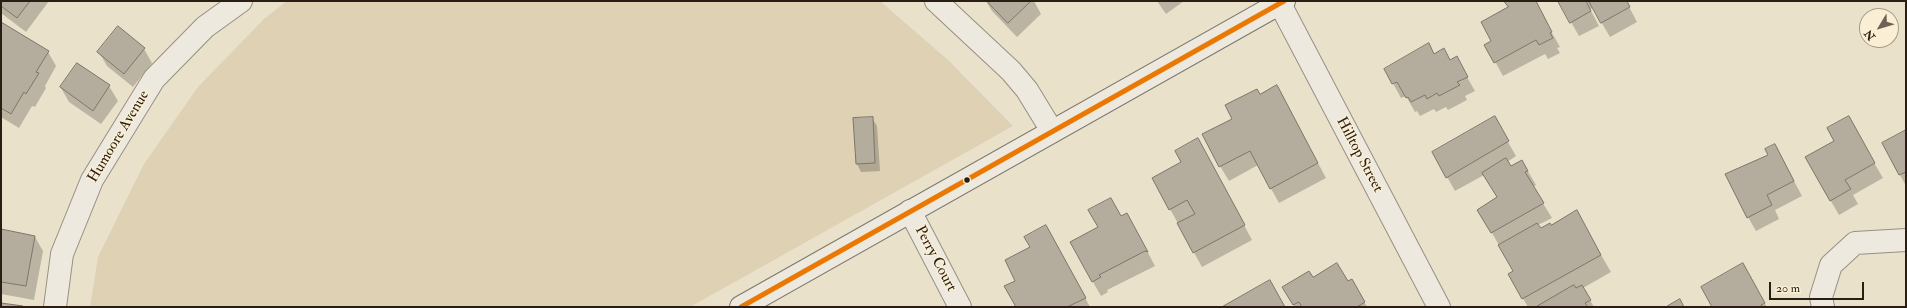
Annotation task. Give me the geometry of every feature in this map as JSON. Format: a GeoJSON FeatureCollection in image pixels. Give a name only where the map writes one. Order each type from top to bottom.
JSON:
{"type":"FeatureCollection","features":[{"type":"Feature","properties":{"kind":"street","name":"Humoore Avenue"},"geometry":{"type":"LineString","coordinates":[[55,307],[62,254],[96,173],[154,79],[205,27],[241,1]]}},
{"type":"Feature","properties":{"kind":"street"},"geometry":{"type":"LineString","coordinates":[[936,1],[1011,72],[1027,90],[1052,131]]}},
{"type":"Feature","properties":{"kind":"street"},"geometry":{"type":"LineString","coordinates":[[741,307],[1282,2]]}},
{"type":"Feature","properties":{"kind":"street","name":"Hilltop Street"},"geometry":{"type":"LineString","coordinates":[[1282,2],[1438,307]]}},
{"type":"Feature","properties":{"kind":"street","name":"Perry Court"},"geometry":{"type":"LineString","coordinates":[[910,212],[960,307]]}},
{"type":"Feature","properties":{"kind":"street"},"geometry":{"type":"LineString","coordinates":[[1823,307],[1821,297],[1831,265],[1856,243],[1906,240]]}},
{"type":"Feature","properties":{"kind":"shaded area"},"geometry":{"type":"Polygon","coordinates":[[[287,1],[880,1],[948,60],[1013,126],[690,307],[90,307],[98,257],[144,164],[198,87],[264,19],[287,1]]]}},
{"type":"Feature","properties":{"kind":"building"},"geometry":{"type":"Polygon","coordinates":[[[1,1],[30,1],[17,18],[1,6],[1,1]]]}},
{"type":"Feature","properties":{"kind":"building"},"geometry":{"type":"Polygon","coordinates":[[[987,1],[1031,1],[1008,23],[987,1]]]}},
{"type":"Feature","properties":{"kind":"building"},"geometry":{"type":"Polygon","coordinates":[[[1504,1],[1536,1],[1552,32],[1550,33],[1553,38],[1539,45],[1536,40],[1494,63],[1484,45],[1491,41],[1481,22],[1508,7],[1504,1]]]}},
{"type":"Feature","properties":{"kind":"building"},"geometry":{"type":"Polygon","coordinates":[[[1558,1],[1586,1],[1591,11],[1570,23],[1558,1]]]}},
{"type":"Feature","properties":{"kind":"building"},"geometry":{"type":"Polygon","coordinates":[[[1589,1],[1627,1],[1630,7],[1601,23],[1589,1]]]}},
{"type":"Feature","properties":{"kind":"building"},"geometry":{"type":"Polygon","coordinates":[[[1,22],[49,51],[36,72],[39,73],[26,94],[24,92],[11,114],[1,108],[1,22]]]}},
{"type":"Feature","properties":{"kind":"building"},"geometry":{"type":"Polygon","coordinates":[[[118,26],[145,48],[124,74],[97,52],[118,26]]]}},
{"type":"Feature","properties":{"kind":"building"},"geometry":{"type":"Polygon","coordinates":[[[1429,43],[1434,54],[1444,48],[1450,60],[1457,56],[1468,77],[1457,82],[1460,85],[1439,96],[1437,93],[1427,99],[1425,95],[1411,102],[1408,97],[1406,98],[1397,82],[1392,84],[1384,69],[1429,43]]]}},
{"type":"Feature","properties":{"kind":"building"},"geometry":{"type":"Polygon","coordinates":[[[77,63],[110,85],[93,111],[60,87],[77,63]]]}},
{"type":"Feature","properties":{"kind":"building"},"geometry":{"type":"Polygon","coordinates":[[[1277,85],[1318,163],[1270,189],[1250,151],[1219,167],[1202,134],[1232,119],[1225,105],[1257,89],[1260,94],[1277,85]]]}},
{"type":"Feature","properties":{"kind":"building"},"geometry":{"type":"Polygon","coordinates":[[[1495,116],[1509,141],[1446,178],[1432,152],[1495,116]]]}},
{"type":"Feature","properties":{"kind":"building"},"geometry":{"type":"Polygon","coordinates":[[[1849,116],[1875,163],[1845,180],[1851,189],[1830,201],[1805,157],[1834,141],[1827,128],[1849,116]]]}},
{"type":"Feature","properties":{"kind":"building"},"geometry":{"type":"Polygon","coordinates":[[[873,117],[875,163],[856,164],[853,118],[873,117]]]}},
{"type":"Feature","properties":{"kind":"building"},"geometry":{"type":"Polygon","coordinates":[[[1906,130],[1906,172],[1899,175],[1882,143],[1906,130]]]}},
{"type":"Feature","properties":{"kind":"building"},"geometry":{"type":"Polygon","coordinates":[[[1198,138],[1245,225],[1193,253],[1177,223],[1195,214],[1187,200],[1169,210],[1152,178],[1181,162],[1175,151],[1198,138]]]}},
{"type":"Feature","properties":{"kind":"building"},"geometry":{"type":"Polygon","coordinates":[[[1775,144],[1794,181],[1767,195],[1772,205],[1747,218],[1725,174],[1768,155],[1765,149],[1775,144]]]}},
{"type":"Feature","properties":{"kind":"building"},"geometry":{"type":"Polygon","coordinates":[[[1506,158],[1511,166],[1522,160],[1528,171],[1525,172],[1544,203],[1491,233],[1477,210],[1497,197],[1482,173],[1506,158]]]}},
{"type":"Feature","properties":{"kind":"building"},"geometry":{"type":"Polygon","coordinates":[[[1111,198],[1121,216],[1127,213],[1148,252],[1145,251],[1099,275],[1101,277],[1092,282],[1070,242],[1098,227],[1088,210],[1111,198]]]}},
{"type":"Feature","properties":{"kind":"building"},"geometry":{"type":"Polygon","coordinates":[[[1577,210],[1601,255],[1522,299],[1508,274],[1513,271],[1498,245],[1537,223],[1541,228],[1550,223],[1551,225],[1577,210]]]}},
{"type":"Feature","properties":{"kind":"building"},"geometry":{"type":"Polygon","coordinates":[[[1046,225],[1086,298],[1067,307],[1016,307],[1004,286],[1015,281],[1005,260],[1030,247],[1024,237],[1046,225]]]}},
{"type":"Feature","properties":{"kind":"building"},"geometry":{"type":"Polygon","coordinates":[[[1,229],[35,236],[26,286],[1,282],[1,229]]]}},
{"type":"Feature","properties":{"kind":"building"},"geometry":{"type":"Polygon","coordinates":[[[1337,263],[1348,281],[1352,279],[1365,302],[1357,307],[1302,307],[1299,302],[1293,305],[1282,287],[1309,271],[1313,277],[1337,263]]]}},
{"type":"Feature","properties":{"kind":"building"},"geometry":{"type":"Polygon","coordinates":[[[1743,263],[1765,303],[1761,305],[1762,307],[1712,307],[1701,287],[1743,263]]]}},
{"type":"Feature","properties":{"kind":"building"},"geometry":{"type":"Polygon","coordinates":[[[1270,280],[1285,307],[1222,307],[1270,280]]]}},
{"type":"Feature","properties":{"kind":"building"},"geometry":{"type":"Polygon","coordinates":[[[1574,285],[1576,288],[1582,285],[1591,300],[1585,303],[1588,307],[1536,307],[1574,285]]]}},
{"type":"Feature","properties":{"kind":"building"},"geometry":{"type":"Polygon","coordinates":[[[1680,299],[1684,307],[1666,307],[1680,299]]]}},
{"type":"Feature","properties":{"kind":"building"},"geometry":{"type":"Polygon","coordinates":[[[1,303],[23,306],[1,307],[1,303]]]}},
{"type":"Feature","properties":{"kind":"transit line"},"geometry":{"type":"LineString","coordinates":[[741,307],[1284,1]]}}]}
